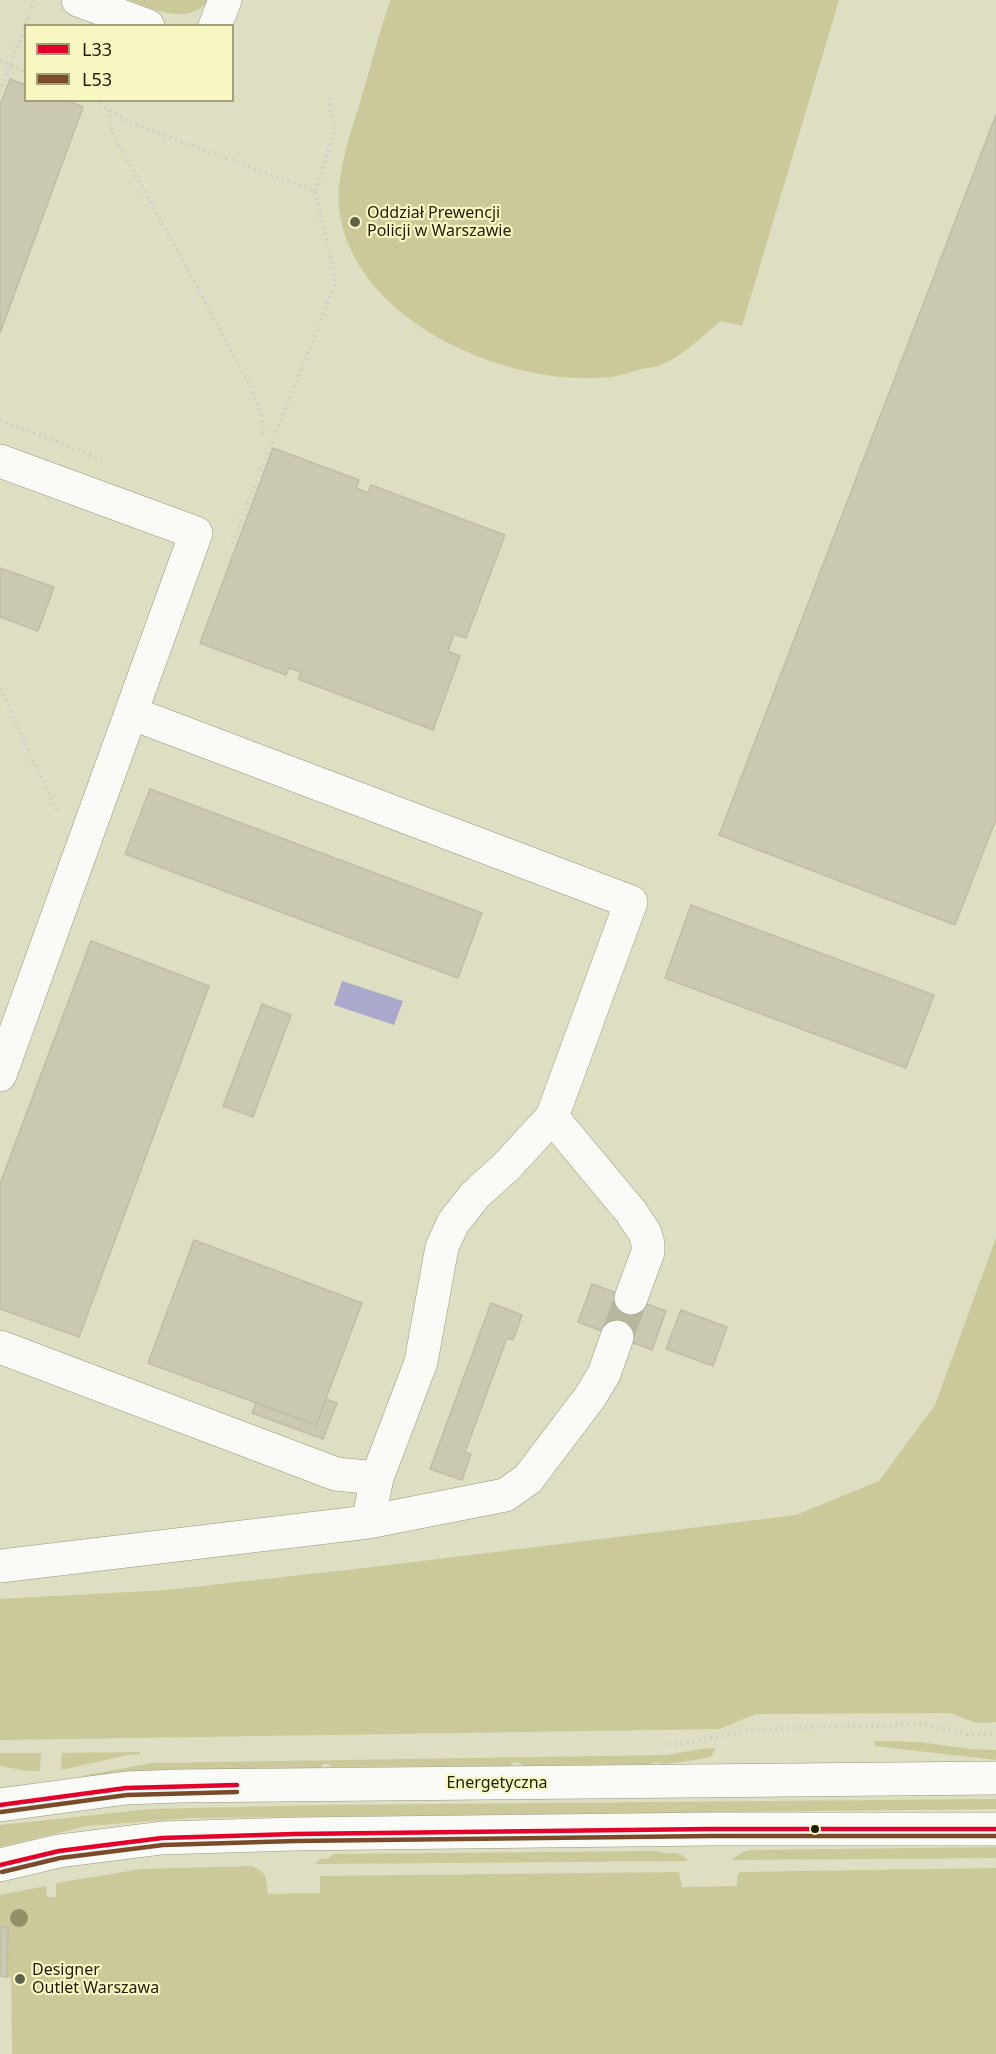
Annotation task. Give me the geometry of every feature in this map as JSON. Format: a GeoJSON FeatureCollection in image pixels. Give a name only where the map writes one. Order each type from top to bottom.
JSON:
{"type":"FeatureCollection","features":[{"type":"Feature","properties":{"kind":"street"},"geometry":{"type":"LineString","coordinates":[[78,0],[143,24]]}},
{"type":"Feature","properties":{"kind":"street"},"geometry":{"type":"LineString","coordinates":[[216,24],[225,0]]}},
{"type":"Feature","properties":{"kind":"street"},"geometry":{"type":"LineString","coordinates":[[0,460],[196,533],[0,1075]]}},
{"type":"Feature","properties":{"kind":"street"},"geometry":{"type":"LineString","coordinates":[[131,713],[631,902],[552,1117],[507,1166],[475,1195],[453,1223],[442,1247],[421,1362],[377,1478],[368,1522]]}},
{"type":"Feature","properties":{"kind":"street"},"geometry":{"type":"LineString","coordinates":[[552,1117],[631,1212],[645,1233],[648,1252],[631,1298]]}},
{"type":"Feature","properties":{"kind":"street"},"geometry":{"type":"LineString","coordinates":[[0,1566],[368,1522],[505,1495],[528,1479],[590,1397],[604,1374],[617,1336]]}},
{"type":"Feature","properties":{"kind":"street"},"geometry":{"type":"LineString","coordinates":[[0,1347],[336,1474],[377,1478]]}},
{"type":"Feature","properties":{"kind":"street","name":"Energetyczna"},"geometry":{"type":"LineString","coordinates":[[0,1805],[126,1788],[179,1786],[996,1778]]}},
{"type":"Feature","properties":{"kind":"street"},"geometry":{"type":"LineString","coordinates":[[0,1865],[59,1851],[162,1838],[295,1834],[710,1829],[996,1829]]}},
{"type":"Feature","properties":{"kind":"path"},"geometry":{"type":"LineString","coordinates":[[26,24],[35,0]]}},
{"type":"Feature","properties":{"kind":"path"},"geometry":{"type":"LineString","coordinates":[[0,92],[24,29]]}},
{"type":"Feature","properties":{"kind":"path"},"geometry":{"type":"LineString","coordinates":[[0,61],[24,70]]}},
{"type":"Feature","properties":{"kind":"path"},"geometry":{"type":"LineString","coordinates":[[231,546],[336,282],[315,191],[336,126],[330,110],[330,94]]}},
{"type":"Feature","properties":{"kind":"path"},"geometry":{"type":"LineString","coordinates":[[98,102],[128,122],[315,191]]}},
{"type":"Feature","properties":{"kind":"path"},"geometry":{"type":"LineString","coordinates":[[108,109],[113,133],[250,385],[261,413],[263,434]]}},
{"type":"Feature","properties":{"kind":"path"},"geometry":{"type":"LineString","coordinates":[[0,689],[78,857]]}},
{"type":"Feature","properties":{"kind":"path"},"geometry":{"type":"LineString","coordinates":[[669,1744],[681,1744],[758,1729],[922,1724],[967,1734],[996,1734]]}},
{"type":"Feature","properties":{"kind":"shaded area"},"geometry":{"type":"Polygon","coordinates":[[[128,0],[209,0],[191,13],[170,14],[128,0]]]}},
{"type":"Feature","properties":{"kind":"shaded area"},"geometry":{"type":"Polygon","coordinates":[[[390,0],[839,0],[742,326],[721,321],[671,360],[658,366],[614,376],[572,378],[531,372],[489,361],[449,343],[412,321],[381,293],[357,261],[342,225],[339,193],[347,143],[390,0]]]}},
{"type":"Feature","properties":{"kind":"shaded area"},"geometry":{"type":"Polygon","coordinates":[[[996,1238],[996,1722],[976,1723],[950,1713],[756,1714],[719,1729],[0,1740],[0,1599],[166,1590],[796,1515],[879,1481],[935,1405],[996,1238]]]}},
{"type":"Feature","properties":{"kind":"shaded area"},"geometry":{"type":"Polygon","coordinates":[[[875,1741],[920,1742],[996,1750],[996,1760],[875,1746],[875,1741]]]}},
{"type":"Feature","properties":{"kind":"shaded area"},"geometry":{"type":"Polygon","coordinates":[[[715,1748],[711,1757],[664,1764],[655,1762],[651,1764],[523,1766],[514,1762],[510,1766],[332,1767],[323,1764],[320,1768],[158,1770],[122,1774],[116,1772],[110,1775],[82,1778],[82,1776],[151,1763],[666,1755],[715,1748]]]}},
{"type":"Feature","properties":{"kind":"shaded area"},"geometry":{"type":"Polygon","coordinates":[[[140,1752],[140,1754],[61,1770],[62,1753],[140,1752]]]}},
{"type":"Feature","properties":{"kind":"shaded area"},"geometry":{"type":"Polygon","coordinates":[[[0,1753],[41,1753],[40,1771],[0,1766],[0,1753]]]}},
{"type":"Feature","properties":{"kind":"shaded area"},"geometry":{"type":"Polygon","coordinates":[[[996,1799],[996,1809],[191,1818],[87,1826],[0,1847],[0,1825],[150,1809],[322,1805],[996,1799]]]}},
{"type":"Feature","properties":{"kind":"shaded area"},"geometry":{"type":"Polygon","coordinates":[[[996,1847],[996,1858],[732,1860],[743,1852],[752,1850],[996,1847]]]}},
{"type":"Feature","properties":{"kind":"shaded area"},"geometry":{"type":"Polygon","coordinates":[[[656,1851],[680,1854],[688,1861],[315,1864],[321,1858],[327,1859],[334,1854],[656,1851]]]}},
{"type":"Feature","properties":{"kind":"shaded area"},"geometry":{"type":"Polygon","coordinates":[[[252,1866],[261,1871],[265,1877],[268,1894],[320,1893],[320,1876],[679,1872],[682,1887],[737,1886],[737,1875],[741,1872],[996,1868],[996,2054],[12,2054],[11,1977],[7,1977],[8,1927],[0,1927],[0,1895],[46,1886],[47,1897],[56,1897],[56,1883],[141,1869],[252,1866]]]}},
{"type":"Feature","properties":{"kind":"water"},"geometry":{"type":"Polygon","coordinates":[[[342,981],[403,1001],[394,1025],[334,1005],[342,981]]]}},
{"type":"Feature","properties":{"kind":"building"},"geometry":{"type":"Polygon","coordinates":[[[10,79],[24,84],[24,102],[72,102],[83,107],[0,333],[0,105],[10,79]]]}},
{"type":"Feature","properties":{"kind":"building"},"geometry":{"type":"Polygon","coordinates":[[[996,115],[996,819],[955,925],[719,835],[996,115]]]}},
{"type":"Feature","properties":{"kind":"building"},"geometry":{"type":"Polygon","coordinates":[[[273,448],[359,480],[356,488],[368,493],[371,485],[505,535],[466,638],[454,634],[448,651],[460,656],[433,730],[298,679],[301,672],[289,668],[286,675],[200,643],[273,448]]]}},
{"type":"Feature","properties":{"kind":"building"},"geometry":{"type":"Polygon","coordinates":[[[0,568],[54,587],[38,631],[0,617],[0,568]]]}},
{"type":"Feature","properties":{"kind":"building"},"geometry":{"type":"Polygon","coordinates":[[[150,789],[482,913],[458,978],[125,854],[150,789]]]}},
{"type":"Feature","properties":{"kind":"building"},"geometry":{"type":"Polygon","coordinates":[[[691,905],[934,995],[906,1068],[665,978],[691,905]]]}},
{"type":"Feature","properties":{"kind":"building"},"geometry":{"type":"Polygon","coordinates":[[[91,941],[209,986],[79,1337],[0,1309],[0,1184],[91,941]]]}},
{"type":"Feature","properties":{"kind":"building"},"geometry":{"type":"Polygon","coordinates":[[[262,1004],[291,1015],[253,1117],[223,1106],[262,1004]]]}},
{"type":"Feature","properties":{"kind":"building"},"geometry":{"type":"Polygon","coordinates":[[[194,1240],[362,1303],[316,1425],[148,1363],[194,1240]]]}},
{"type":"Feature","properties":{"kind":"building"},"geometry":{"type":"Polygon","coordinates":[[[592,1284],[666,1311],[652,1350],[578,1322],[592,1284]]]}},
{"type":"Feature","properties":{"kind":"building"},"geometry":{"type":"Polygon","coordinates":[[[491,1303],[522,1315],[513,1340],[507,1338],[465,1452],[471,1454],[462,1480],[430,1469],[491,1303]]]}},
{"type":"Feature","properties":{"kind":"building"},"geometry":{"type":"Polygon","coordinates":[[[681,1310],[727,1327],[713,1366],[666,1349],[681,1310]]]}},
{"type":"Feature","properties":{"kind":"building"},"geometry":{"type":"Polygon","coordinates":[[[326,1399],[337,1403],[323,1439],[252,1413],[256,1403],[316,1425],[326,1399]]]}},
{"type":"Feature","properties":{"kind":"building"},"geometry":{"type":"Polygon","coordinates":[[[0,1927],[8,1927],[7,1977],[0,1976],[0,1927]]]}},
{"type":"Feature","properties":{"kind":"tunnel"},"geometry":{"type":"LineString","coordinates":[[617,1337],[631,1298]]}},
{"type":"Feature","properties":{"kind":"transit line","name":"L33"},"geometry":{"type":"LineString","coordinates":[[0,1805],[126,1788],[237,1785]]}},
{"type":"Feature","properties":{"kind":"transit line","name":"L53"},"geometry":{"type":"LineString","coordinates":[[1,1812],[127,1795],[237,1792]]}},
{"type":"Feature","properties":{"kind":"transit line","name":"L33"},"geometry":{"type":"LineString","coordinates":[[0,1865],[59,1851],[162,1838],[295,1834],[710,1829],[996,1829]]}},
{"type":"Feature","properties":{"kind":"transit line","name":"L53"},"geometry":{"type":"LineString","coordinates":[[2,1872],[60,1858],[163,1845],[295,1841],[710,1836],[996,1836]]}},
{"type":"Feature","properties":{"kind":"place","name":"Oddział Prewencji Policji w Warszawie"},"geometry":{"type":"Point","coordinates":[355,222]}},
{"type":"Feature","properties":{"kind":"place","name":"Designer Outlet Warszawa"},"geometry":{"type":"Point","coordinates":[20,1979]}}]}
